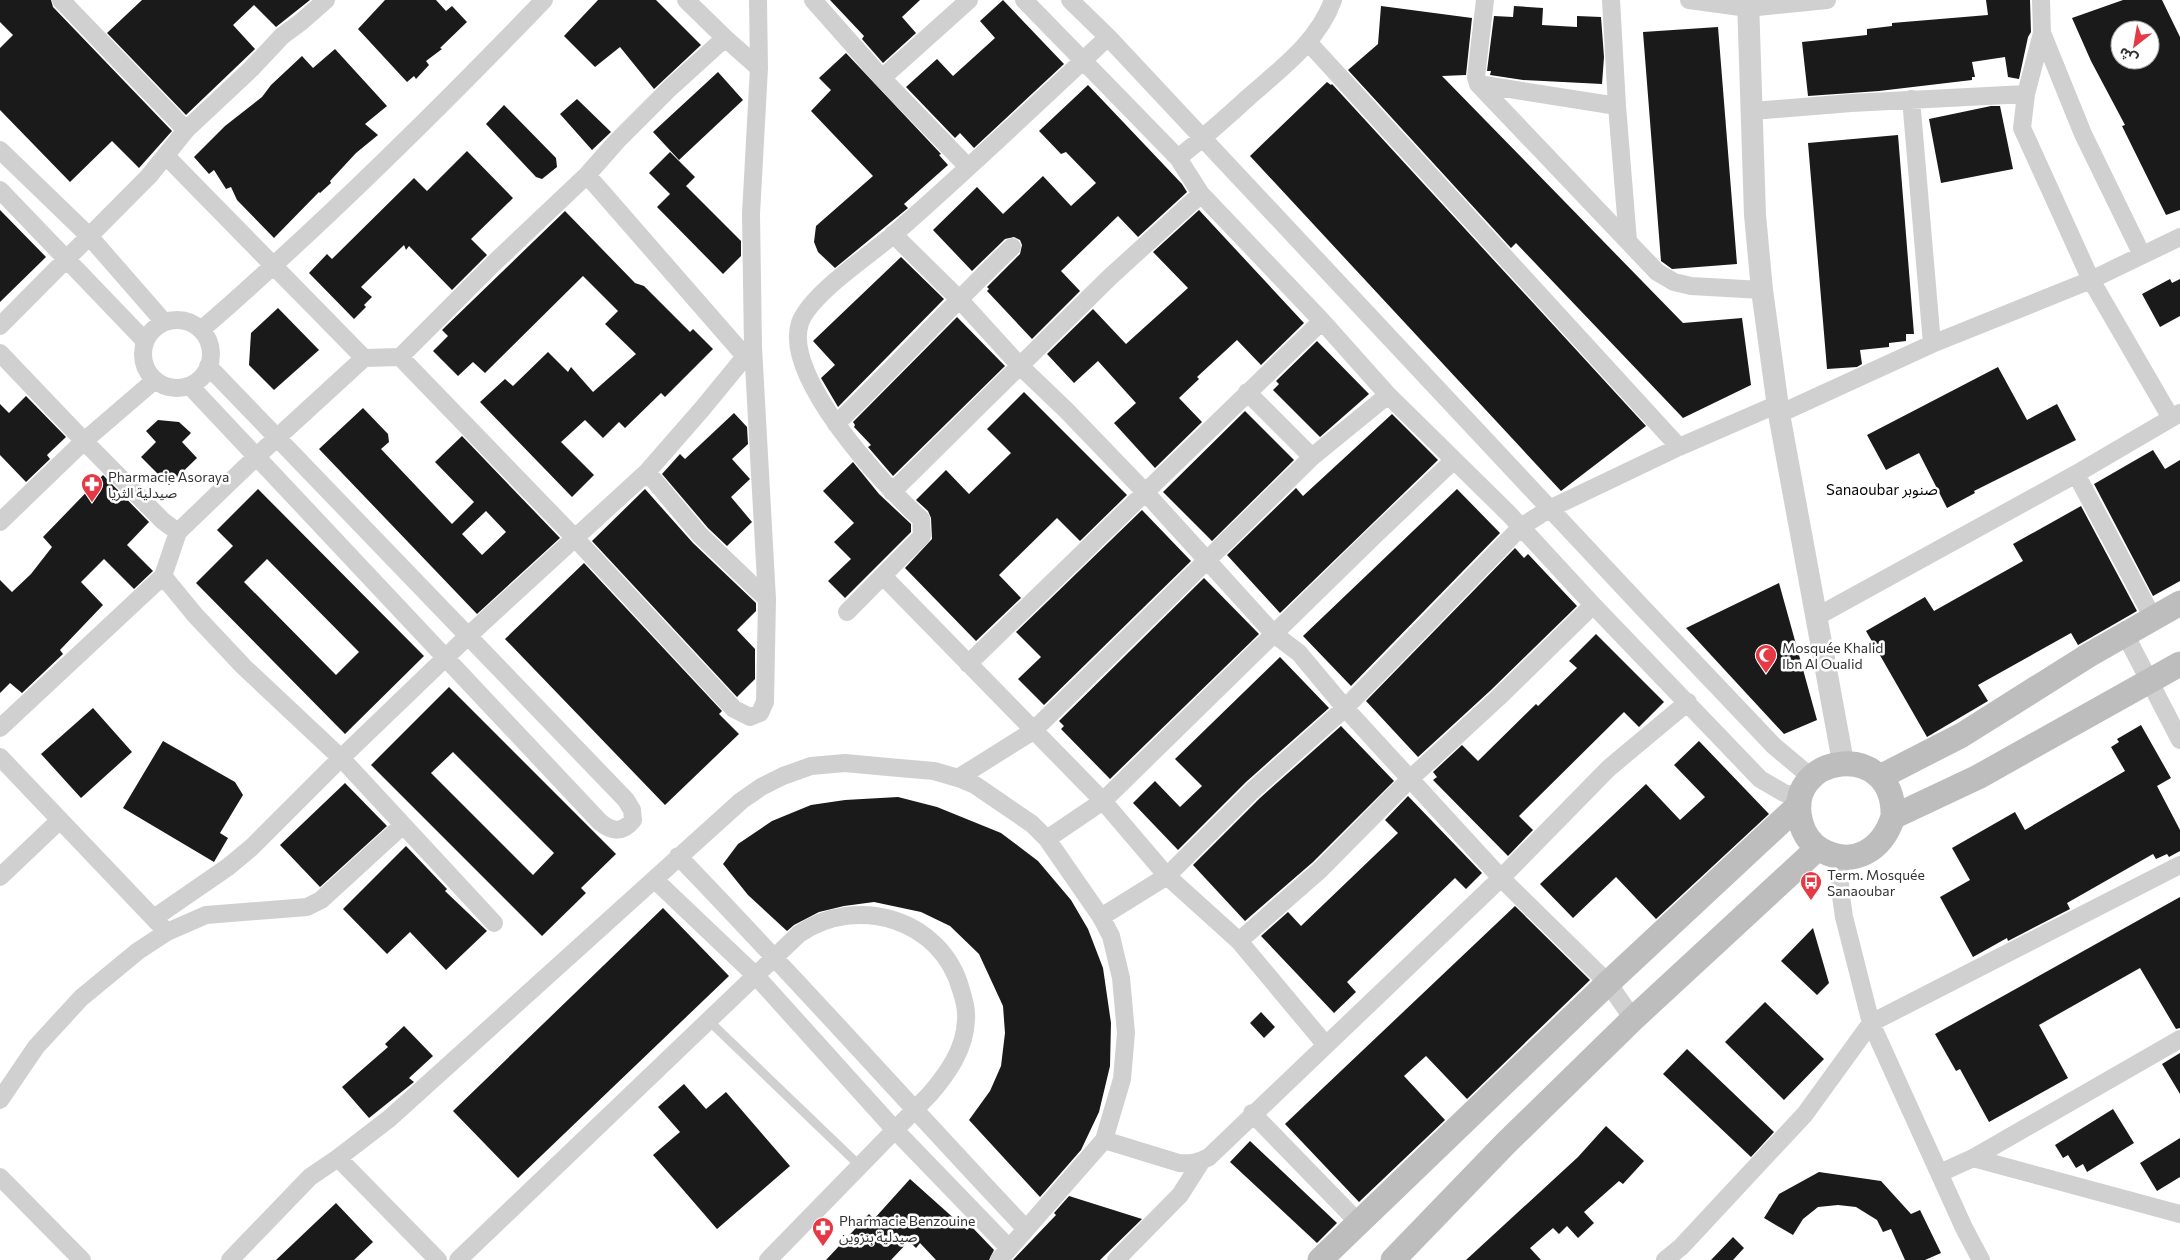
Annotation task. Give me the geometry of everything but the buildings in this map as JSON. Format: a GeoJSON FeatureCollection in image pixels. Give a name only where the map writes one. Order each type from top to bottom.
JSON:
{"type":"FeatureCollection","features":[{"type":"Feature","properties":{"kind":"main road"},"geometry":{"type":"LineString","coordinates":[[1880,777],[1962,735],[2180,602]]}},
{"type":"Feature","properties":{"kind":"main road"},"geometry":{"type":"LineString","coordinates":[[1893,817],[1978,777],[2180,664]]}},
{"type":"Feature","properties":{"kind":"main road"},"geometry":{"type":"LineString","coordinates":[[1320,1260],[1804,793],[1821,770],[1843,762],[1857,764],[1869,769],[1880,777],[1891,796],[1893,817],[1888,831],[1880,843],[1868,852],[1854,856],[1829,852],[1809,839],[1803,829],[1799,817],[1804,793]]}},
{"type":"Feature","properties":{"kind":"main road"},"geometry":{"type":"LineString","coordinates":[[1393,1260],[1506,1143],[1634,1019],[1829,852]]}},
{"type":"Feature","properties":{"kind":"street"},"geometry":{"type":"LineString","coordinates":[[61,0],[186,130]]}},
{"type":"Feature","properties":{"kind":"street"},"geometry":{"type":"LineString","coordinates":[[0,326],[149,176],[186,130],[251,69],[282,36],[326,0]]}},
{"type":"Feature","properties":{"kind":"street"},"geometry":{"type":"LineString","coordinates":[[201,330],[275,266],[463,84],[544,0]]}},
{"type":"Feature","properties":{"kind":"street"},"geometry":{"type":"LineString","coordinates":[[686,0],[759,68]]}},
{"type":"Feature","properties":{"kind":"street"},"geometry":{"type":"LineString","coordinates":[[400,357],[575,538],[734,710],[750,717],[760,713],[765,702],[767,599],[749,351],[751,214],[759,68],[758,0]]}},
{"type":"Feature","properties":{"kind":"street"},"geometry":{"type":"LineString","coordinates":[[813,0],[882,78],[968,167]]}},
{"type":"Feature","properties":{"kind":"street"},"geometry":{"type":"LineString","coordinates":[[882,78],[969,0]]}},
{"type":"Feature","properties":{"kind":"street"},"geometry":{"type":"LineString","coordinates":[[1024,0],[1178,158],[1201,194],[1322,321],[1388,395],[1521,528],[1760,778],[1784,793],[1804,793]]}},
{"type":"Feature","properties":{"kind":"street"},"geometry":{"type":"LineString","coordinates":[[1070,0],[1108,37],[1774,746],[1804,793]]}},
{"type":"Feature","properties":{"kind":"street"},"geometry":{"type":"LineString","coordinates":[[1178,158],[1202,139],[1308,42],[1334,0]]}},
{"type":"Feature","properties":{"kind":"street"},"geometry":{"type":"LineString","coordinates":[[1485,0],[1476,77],[1478,84],[1628,242],[1657,272],[1674,282],[1691,286],[1762,290]]}},
{"type":"Feature","properties":{"kind":"street"},"geometry":{"type":"LineString","coordinates":[[1611,0],[1628,242]]}},
{"type":"Feature","properties":{"kind":"street"},"geometry":{"type":"LineString","coordinates":[[1689,0],[1748,4],[1827,0]]}},
{"type":"Feature","properties":{"kind":"street"},"geometry":{"type":"LineString","coordinates":[[1816,617],[2076,474],[2176,416],[2091,280],[2022,128],[2026,94],[2042,33],[2041,0]]}},
{"type":"Feature","properties":{"kind":"street"},"geometry":{"type":"LineString","coordinates":[[1748,4],[1755,215],[1762,290],[1778,409],[1843,762]]}},
{"type":"Feature","properties":{"kind":"street"},"geometry":{"type":"LineString","coordinates":[[2042,33],[2083,134],[2142,255]]}},
{"type":"Feature","properties":{"kind":"street"},"geometry":{"type":"LineString","coordinates":[[847,612],[922,536],[921,519],[892,492],[836,424],[804,370],[797,344],[800,322],[814,300],[893,234],[968,167],[1108,37]]}},
{"type":"Feature","properties":{"kind":"street"},"geometry":{"type":"LineString","coordinates":[[0,728],[163,576],[178,532],[256,456],[364,358],[400,357],[494,263],[587,175],[624,134],[725,38]]}},
{"type":"Feature","properties":{"kind":"street"},"geometry":{"type":"LineString","coordinates":[[1308,42],[1679,447]]}},
{"type":"Feature","properties":{"kind":"street"},"geometry":{"type":"LineString","coordinates":[[1478,84],[1617,106]]}},
{"type":"Feature","properties":{"kind":"street"},"geometry":{"type":"LineString","coordinates":[[1753,110],[1911,99],[2026,94]]}},
{"type":"Feature","properties":{"kind":"street"},"geometry":{"type":"LineString","coordinates":[[1911,99],[1932,344]]}},
{"type":"Feature","properties":{"kind":"street"},"geometry":{"type":"LineString","coordinates":[[0,150],[89,236],[164,322]]}},
{"type":"Feature","properties":{"kind":"street"},"geometry":{"type":"LineString","coordinates":[[166,156],[364,358]]}},
{"type":"Feature","properties":{"kind":"street"},"geometry":{"type":"LineString","coordinates":[[587,175],[749,351]]}},
{"type":"Feature","properties":{"kind":"street"},"geometry":{"type":"LineString","coordinates":[[0,190],[145,341]]}},
{"type":"Feature","properties":{"kind":"street"},"geometry":{"type":"LineString","coordinates":[[892,492],[1110,277],[1201,194]]}},
{"type":"Feature","properties":{"kind":"street"},"geometry":{"type":"LineString","coordinates":[[893,234],[959,299],[1020,366],[1066,410],[1145,492],[1274,634],[1299,654],[1345,708],[1501,878],[1608,983],[1634,1019]]}},
{"type":"Feature","properties":{"kind":"street"},"geometry":{"type":"LineString","coordinates":[[1101,917],[1167,876],[1253,790],[1345,708],[1521,528],[1550,509],[1679,447],[1778,409],[2091,280],[2180,237]]}},
{"type":"Feature","properties":{"kind":"street"},"geometry":{"type":"LineString","coordinates":[[836,424],[903,359],[959,299],[1012,247]]}},
{"type":"Feature","properties":{"kind":"street"},"geometry":{"type":"LineString","coordinates":[[184,321],[201,330],[211,350],[208,366],[198,381],[190,386],[172,388],[155,380],[147,372],[142,352],[145,341],[156,327],[164,322],[184,321]]}},
{"type":"Feature","properties":{"kind":"street"},"geometry":{"type":"LineString","coordinates":[[968,664],[1322,321]]}},
{"type":"Feature","properties":{"kind":"street"},"geometry":{"type":"LineString","coordinates":[[154,918],[228,867],[252,847],[340,758],[468,636],[647,472],[749,351]]}},
{"type":"Feature","properties":{"kind":"street"},"geometry":{"type":"LineString","coordinates":[[0,353],[84,441],[164,521],[178,532]]}},
{"type":"Feature","properties":{"kind":"street"},"geometry":{"type":"LineString","coordinates":[[190,386],[600,822],[608,828],[617,831],[627,828],[633,820],[632,810],[626,800],[208,366]]}},
{"type":"Feature","properties":{"kind":"street"},"geometry":{"type":"LineString","coordinates":[[0,522],[84,441],[155,380]]}},
{"type":"Feature","properties":{"kind":"street"},"geometry":{"type":"LineString","coordinates":[[1247,392],[1312,457]]}},
{"type":"Feature","properties":{"kind":"street"},"geometry":{"type":"LineString","coordinates":[[958,778],[1033,731],[1312,457],[1388,395]]}},
{"type":"Feature","properties":{"kind":"street"},"geometry":{"type":"LineString","coordinates":[[1047,839],[1103,802],[1454,460]]}},
{"type":"Feature","properties":{"kind":"street"},"geometry":{"type":"LineString","coordinates":[[647,472],[700,535],[767,599]]}},
{"type":"Feature","properties":{"kind":"street"},"geometry":{"type":"LineString","coordinates":[[2076,474],[2152,618]]}},
{"type":"Feature","properties":{"kind":"street"},"geometry":{"type":"LineString","coordinates":[[163,576],[195,615],[244,667],[340,758],[494,923]]}},
{"type":"Feature","properties":{"kind":"street"},"geometry":{"type":"LineString","coordinates":[[883,576],[1103,802],[1167,876],[1239,941],[1325,1044]]}},
{"type":"Feature","properties":{"kind":"street"},"geometry":{"type":"LineString","coordinates":[[1239,941],[1320,870],[1411,778],[1498,698],[1593,605]]}},
{"type":"Feature","properties":{"kind":"street"},"geometry":{"type":"LineString","coordinates":[[2125,634],[2180,740]]}},
{"type":"Feature","properties":{"kind":"street"},"geometry":{"type":"LineString","coordinates":[[1116,1260],[1180,1195],[1201,1162],[1218,1148],[1252,1113],[1501,878],[1609,768],[1688,702]]}},
{"type":"Feature","properties":{"kind":"street"},"geometry":{"type":"LineString","coordinates":[[0,757],[167,932]]}},
{"type":"Feature","properties":{"kind":"street"},"geometry":{"type":"LineString","coordinates":[[230,1260],[310,1177],[390,1118],[741,801],[761,787],[782,776],[811,766],[845,764],[888,766],[934,771],[958,778],[975,785],[1024,818],[1047,839],[1101,917],[1111,936],[1121,978],[1126,1033],[1122,1078],[1104,1140],[1068,1184],[1004,1254],[756,976],[655,880]]}},
{"type":"Feature","properties":{"kind":"street"},"geometry":{"type":"LineString","coordinates":[[0,878],[60,820]]}},
{"type":"Feature","properties":{"kind":"street"},"geometry":{"type":"LineString","coordinates":[[0,1100],[36,1047],[81,998],[138,951],[167,932],[206,914],[307,907],[322,900],[404,826]]}},
{"type":"Feature","properties":{"kind":"street"},"geometry":{"type":"LineString","coordinates":[[1829,852],[1840,889],[1844,917],[1871,1023],[1964,1228],[1981,1260]]}},
{"type":"Feature","properties":{"kind":"street"},"geometry":{"type":"LineString","coordinates":[[678,856],[776,957],[914,1110],[1026,1229]]}},
{"type":"Feature","properties":{"kind":"street"},"geometry":{"type":"LineString","coordinates":[[1666,1260],[1681,1247],[1804,1114],[1871,1023],[2180,865]]}},
{"type":"Feature","properties":{"kind":"street"},"geometry":{"type":"LineString","coordinates":[[458,1260],[799,934],[829,918],[848,915],[897,920],[930,938],[942,950],[958,980],[966,1020],[963,1039],[957,1056],[945,1076],[914,1110],[768,1260]]}},
{"type":"Feature","properties":{"kind":"street"},"geometry":{"type":"LineString","coordinates":[[1940,1173],[1973,1158],[2180,1039]]}},
{"type":"Feature","properties":{"kind":"street"},"geometry":{"type":"LineString","coordinates":[[1252,1113],[1358,1222]]}},
{"type":"Feature","properties":{"kind":"street"},"geometry":{"type":"LineString","coordinates":[[1104,1140],[1179,1163],[1201,1162]]}},
{"type":"Feature","properties":{"kind":"street"},"geometry":{"type":"LineString","coordinates":[[338,1158],[438,1260]]}},
{"type":"Feature","properties":{"kind":"street"},"geometry":{"type":"LineString","coordinates":[[1973,1158],[2177,1210]]}},
{"type":"Feature","properties":{"kind":"street"},"geometry":{"type":"LineString","coordinates":[[0,1177],[82,1260]]}},
{"type":"Feature","properties":{"kind":"lane"},"geometry":{"type":"LineString","coordinates":[[709,1021],[860,1166]]}},
{"type":"Feature","properties":{"kind":"place","name":"Pharmacie Asoraya صيدلية الثريا"},"geometry":{"type":"Point","coordinates":[92,503]}},
{"type":"Feature","properties":{"kind":"place","name":"Mosquée Khalid Ibn Al Oualid"},"geometry":{"type":"Point","coordinates":[1766,674]}},
{"type":"Feature","properties":{"kind":"place","name":"Term. Mosquée Sanaoubar"},"geometry":{"type":"Point","coordinates":[1811,901]}},
{"type":"Feature","properties":{"kind":"place","name":"Pharmacie Benzouine صيدلية بنزوين"},"geometry":{"type":"Point","coordinates":[823,1247]}},
{"type":"Feature","properties":{"kind":"district","name":"Sanaoubar صنوبر"},"geometry":{"type":"Point","coordinates":[1882,489]}}]}
